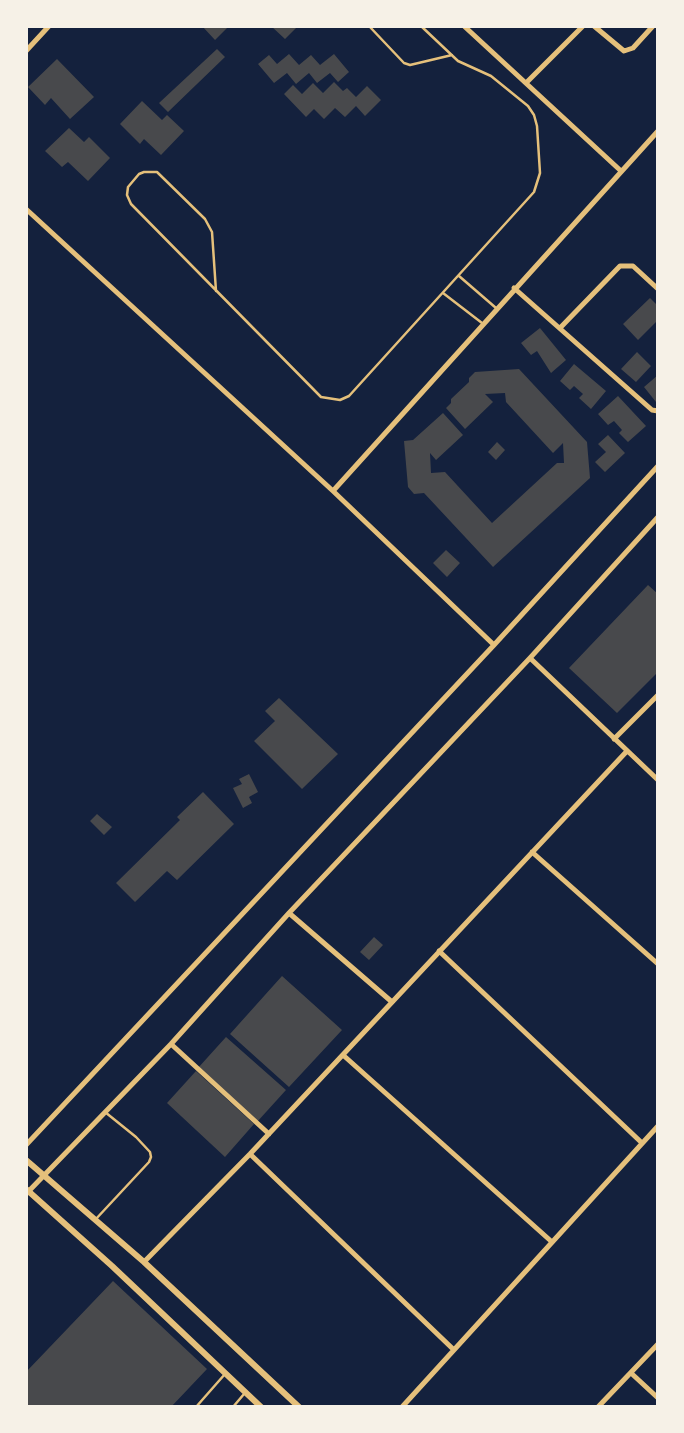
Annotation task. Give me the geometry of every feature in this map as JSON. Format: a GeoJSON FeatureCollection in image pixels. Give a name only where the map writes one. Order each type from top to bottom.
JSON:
{"type":"FeatureCollection","features":[{"type":"Feature","properties":{"kind":"street"},"geometry":{"type":"LineString","coordinates":[[26,51],[49,26]]}},
{"type":"Feature","properties":{"kind":"street"},"geometry":{"type":"LineString","coordinates":[[464,26],[621,171]]}},
{"type":"Feature","properties":{"kind":"street"},"geometry":{"type":"LineString","coordinates":[[526,83],[583,26]]}},
{"type":"Feature","properties":{"kind":"street"},"geometry":{"type":"LineString","coordinates":[[594,26],[624,51],[633,48],[653,26]]}},
{"type":"Feature","properties":{"kind":"street"},"geometry":{"type":"LineString","coordinates":[[333,491],[658,131]]}},
{"type":"Feature","properties":{"kind":"street"},"geometry":{"type":"LineString","coordinates":[[26,209],[333,491],[494,645]]}},
{"type":"Feature","properties":{"kind":"street"},"geometry":{"type":"LineString","coordinates":[[560,328],[620,266],[633,266],[658,289]]}},
{"type":"Feature","properties":{"kind":"street"},"geometry":{"type":"LineString","coordinates":[[514,288],[652,410],[658,411]]}},
{"type":"Feature","properties":{"kind":"street"},"geometry":{"type":"LineString","coordinates":[[26,1145],[658,466]]}},
{"type":"Feature","properties":{"kind":"street"},"geometry":{"type":"LineString","coordinates":[[261,1407],[113,1266],[27,1192],[171,1044],[289,913],[530,658],[658,517]]}},
{"type":"Feature","properties":{"kind":"street"},"geometry":{"type":"LineString","coordinates":[[530,658],[658,780]]}},
{"type":"Feature","properties":{"kind":"street"},"geometry":{"type":"LineString","coordinates":[[614,739],[658,695]]}},
{"type":"Feature","properties":{"kind":"street"},"geometry":{"type":"LineString","coordinates":[[144,1262],[269,1134],[627,751]]}},
{"type":"Feature","properties":{"kind":"street"},"geometry":{"type":"LineString","coordinates":[[532,852],[658,964]]}},
{"type":"Feature","properties":{"kind":"street"},"geometry":{"type":"LineString","coordinates":[[289,913],[392,1002]]}},
{"type":"Feature","properties":{"kind":"street"},"geometry":{"type":"LineString","coordinates":[[439,951],[642,1143]]}},
{"type":"Feature","properties":{"kind":"street"},"geometry":{"type":"LineString","coordinates":[[171,1044],[269,1134]]}},
{"type":"Feature","properties":{"kind":"street"},"geometry":{"type":"LineString","coordinates":[[343,1055],[552,1242]]}},
{"type":"Feature","properties":{"kind":"street"},"geometry":{"type":"LineString","coordinates":[[402,1407],[658,1126]]}},
{"type":"Feature","properties":{"kind":"street"},"geometry":{"type":"LineString","coordinates":[[250,1154],[454,1350]]}},
{"type":"Feature","properties":{"kind":"street"},"geometry":{"type":"LineString","coordinates":[[26,1160],[144,1262],[299,1407]]}},
{"type":"Feature","properties":{"kind":"street"},"geometry":{"type":"LineString","coordinates":[[598,1407],[658,1344]]}},
{"type":"Feature","properties":{"kind":"street"},"geometry":{"type":"LineString","coordinates":[[631,1373],[658,1398]]}},
{"type":"Feature","properties":{"kind":"lane"},"geometry":{"type":"LineString","coordinates":[[369,26],[404,63],[410,65],[452,55]]}},
{"type":"Feature","properties":{"kind":"lane"},"geometry":{"type":"LineString","coordinates":[[216,290],[212,232],[205,219],[157,172],[139,174],[128,187],[127,195],[131,204],[321,397],[340,400],[349,396],[534,192],[540,173],[537,126],[528,106],[491,76],[458,61],[421,26]]}},
{"type":"Feature","properties":{"kind":"lane"},"geometry":{"type":"LineString","coordinates":[[459,275],[496,308]]}},
{"type":"Feature","properties":{"kind":"lane"},"geometry":{"type":"LineString","coordinates":[[443,293],[482,323]]}},
{"type":"Feature","properties":{"kind":"lane"},"geometry":{"type":"LineString","coordinates":[[95,1220],[149,1162],[150,1157],[150,1152],[136,1137],[105,1112]]}},
{"type":"Feature","properties":{"kind":"lane"},"geometry":{"type":"LineString","coordinates":[[196,1407],[225,1374]]}},
{"type":"Feature","properties":{"kind":"lane"},"geometry":{"type":"LineString","coordinates":[[233,1407],[245,1393]]}},
{"type":"Feature","properties":{"kind":"building"},"geometry":{"type":"Polygon","coordinates":[[[202,26],[229,26],[215,40],[202,26]]]}},
{"type":"Feature","properties":{"kind":"building"},"geometry":{"type":"Polygon","coordinates":[[[271,26],[298,26],[285,39],[271,26]]]}},
{"type":"Feature","properties":{"kind":"building"},"geometry":{"type":"Polygon","coordinates":[[[217,49],[225,57],[168,112],[159,103],[217,49]]]}},
{"type":"Feature","properties":{"kind":"building"},"geometry":{"type":"Polygon","coordinates":[[[289,54],[299,65],[311,55],[320,65],[334,54],[349,72],[338,82],[330,73],[317,83],[309,73],[296,84],[287,73],[274,83],[258,64],[269,55],[277,64],[289,54]]]}},
{"type":"Feature","properties":{"kind":"building"},"geometry":{"type":"Polygon","coordinates":[[[57,59],[94,97],[70,119],[51,98],[45,105],[28,87],[57,59]]]}},
{"type":"Feature","properties":{"kind":"building"},"geometry":{"type":"Polygon","coordinates":[[[334,82],[343,91],[347,88],[356,97],[367,86],[381,100],[365,116],[356,106],[345,117],[335,108],[324,119],[314,109],[306,117],[284,94],[293,85],[302,94],[313,83],[323,93],[334,82]]]}},
{"type":"Feature","properties":{"kind":"building"},"geometry":{"type":"Polygon","coordinates":[[[142,101],[162,120],[167,115],[184,131],[161,155],[144,139],[140,144],[120,124],[142,101]]]}},
{"type":"Feature","properties":{"kind":"building"},"geometry":{"type":"Polygon","coordinates":[[[69,128],[84,142],[89,137],[110,158],[88,181],[68,162],[62,167],[45,151],[69,128]]]}},
{"type":"Feature","properties":{"kind":"building"},"geometry":{"type":"Polygon","coordinates":[[[650,298],[658,306],[658,320],[638,340],[623,324],[650,298]]]}},
{"type":"Feature","properties":{"kind":"building"},"geometry":{"type":"Polygon","coordinates":[[[540,328],[566,360],[551,373],[537,351],[531,355],[521,343],[540,328]]]}},
{"type":"Feature","properties":{"kind":"building"},"geometry":{"type":"Polygon","coordinates":[[[637,352],[651,366],[636,382],[621,369],[637,352]]]}},
{"type":"Feature","properties":{"kind":"building"},"geometry":{"type":"Polygon","coordinates":[[[574,364],[606,391],[591,409],[579,398],[583,394],[574,386],[570,390],[560,381],[574,364]]]}},
{"type":"Feature","properties":{"kind":"building"},"geometry":{"type":"Polygon","coordinates":[[[519,369],[587,442],[590,478],[493,567],[424,493],[414,494],[408,487],[404,441],[413,440],[443,413],[463,435],[436,460],[430,453],[431,473],[445,472],[492,523],[557,463],[564,463],[563,443],[553,453],[506,402],[505,393],[485,394],[493,402],[465,429],[446,408],[475,372],[519,369]]]}},
{"type":"Feature","properties":{"kind":"building"},"geometry":{"type":"Polygon","coordinates":[[[658,375],[658,400],[656,402],[644,387],[658,375]]]}},
{"type":"Feature","properties":{"kind":"building"},"geometry":{"type":"Polygon","coordinates":[[[618,396],[646,426],[628,442],[619,433],[622,430],[614,421],[608,425],[598,414],[618,396]]]}},
{"type":"Feature","properties":{"kind":"building"},"geometry":{"type":"Polygon","coordinates":[[[608,435],[625,453],[605,472],[595,462],[606,452],[598,444],[608,435]]]}},
{"type":"Feature","properties":{"kind":"building"},"geometry":{"type":"Polygon","coordinates":[[[497,442],[505,450],[496,460],[488,452],[497,442]]]}},
{"type":"Feature","properties":{"kind":"building"},"geometry":{"type":"Polygon","coordinates":[[[446,550],[460,563],[447,577],[433,563],[446,550]]]}},
{"type":"Feature","properties":{"kind":"building"},"geometry":{"type":"Polygon","coordinates":[[[648,585],[658,594],[658,672],[617,713],[569,668],[648,585]]]}},
{"type":"Feature","properties":{"kind":"building"},"geometry":{"type":"Polygon","coordinates":[[[279,698],[338,754],[302,789],[254,741],[275,721],[265,711],[279,698]]]}},
{"type":"Feature","properties":{"kind":"building"},"geometry":{"type":"Polygon","coordinates":[[[249,774],[258,792],[249,797],[252,803],[243,808],[233,788],[242,784],[239,779],[249,774]]]}},
{"type":"Feature","properties":{"kind":"building"},"geometry":{"type":"Polygon","coordinates":[[[203,792],[234,824],[177,880],[167,871],[135,902],[116,883],[180,820],[177,817],[203,792]]]}},
{"type":"Feature","properties":{"kind":"building"},"geometry":{"type":"Polygon","coordinates":[[[97,814],[112,827],[104,835],[90,821],[97,814]]]}},
{"type":"Feature","properties":{"kind":"building"},"geometry":{"type":"Polygon","coordinates":[[[374,937],[383,945],[369,960],[360,952],[374,937]]]}},
{"type":"Feature","properties":{"kind":"building"},"geometry":{"type":"Polygon","coordinates":[[[282,976],[342,1030],[289,1087],[230,1034],[282,976]]]}},
{"type":"Feature","properties":{"kind":"building"},"geometry":{"type":"Polygon","coordinates":[[[226,1037],[286,1090],[257,1122],[198,1068],[226,1037]]]}},
{"type":"Feature","properties":{"kind":"building"},"geometry":{"type":"Polygon","coordinates":[[[196,1071],[254,1124],[225,1157],[167,1103],[196,1071]]]}},
{"type":"Feature","properties":{"kind":"building"},"geometry":{"type":"Polygon","coordinates":[[[113,1281],[207,1369],[171,1407],[26,1407],[26,1372],[113,1281]]]}}]}
